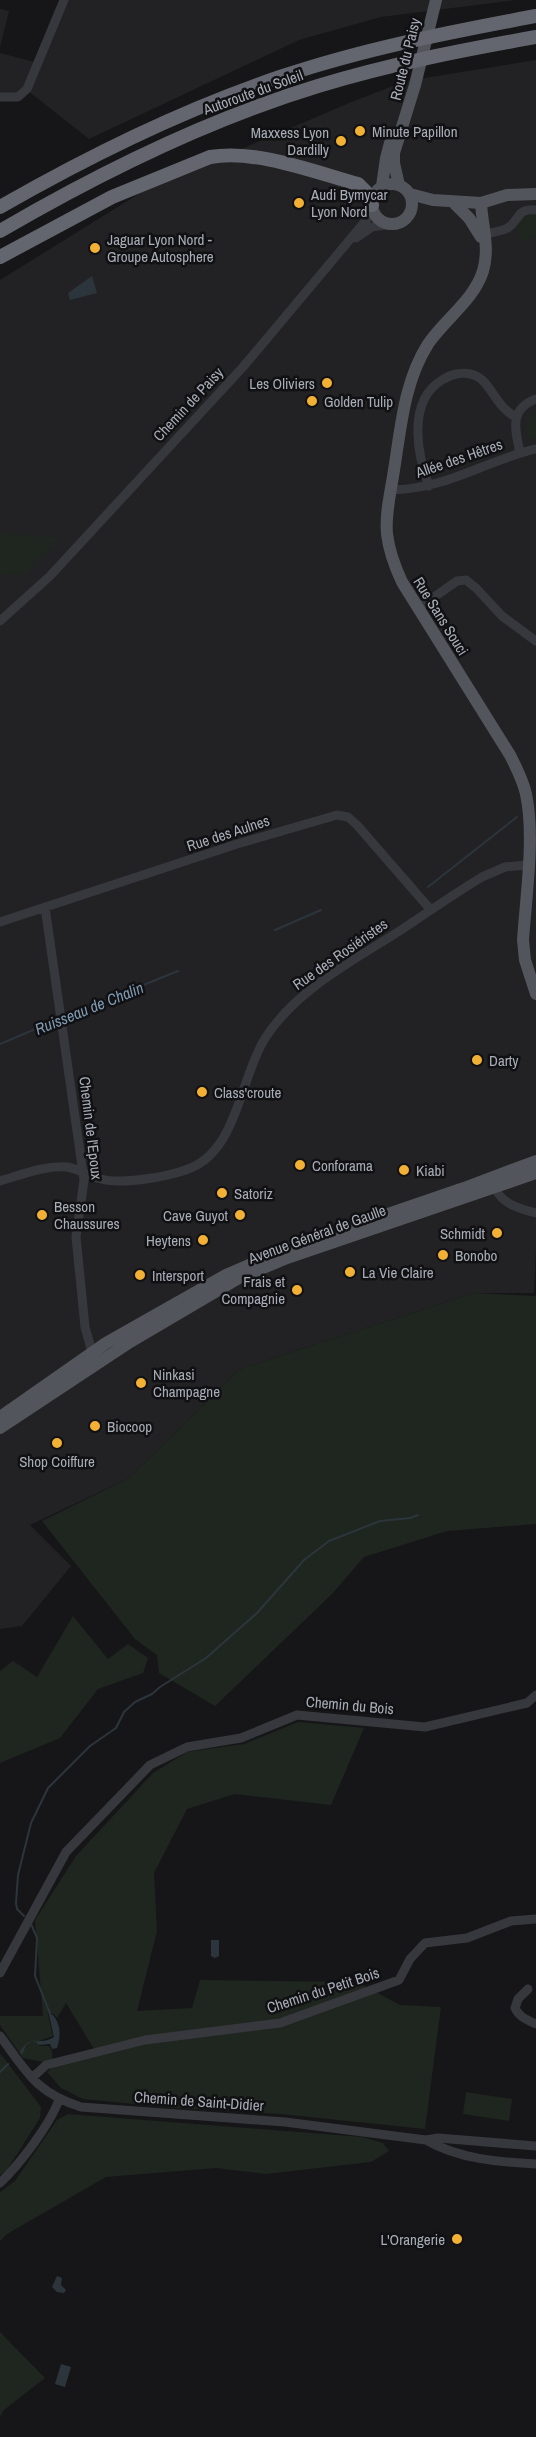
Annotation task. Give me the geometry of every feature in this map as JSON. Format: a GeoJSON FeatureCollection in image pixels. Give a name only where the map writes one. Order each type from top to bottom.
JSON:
{"type":"FeatureCollection","features":[{"type":"Feature","properties":{"kind":"highway","name":"Autoroute du Soleil"},"geometry":{"type":"LineString","coordinates":[[0,207],[94,155],[147,129],[279,77],[432,36],[536,16]]}},
{"type":"Feature","properties":{"kind":"highway","name":"Autoroute du Soleil"},"geometry":{"type":"LineString","coordinates":[[0,231],[108,171],[214,123],[316,87],[450,53],[536,38]]}},
{"type":"Feature","properties":{"kind":"highway"},"geometry":{"type":"LineString","coordinates":[[450,53],[536,45]]}},
{"type":"Feature","properties":{"kind":"highway"},"geometry":{"type":"LineString","coordinates":[[0,257],[137,185],[210,157],[223,155],[289,165],[358,184],[365,191],[373,208]]}},
{"type":"Feature","properties":{"kind":"main road","name":"Route du Paisy"},"geometry":{"type":"LineString","coordinates":[[399,185],[394,153],[416,86],[436,0]]}},
{"type":"Feature","properties":{"kind":"main road","name":"Route du Paisy"},"geometry":{"type":"LineString","coordinates":[[382,186],[390,143],[402,125]]}},
{"type":"Feature","properties":{"kind":"main road"},"geometry":{"type":"LineString","coordinates":[[433,200],[410,214],[402,222],[391,224],[380,221],[373,208],[375,193],[382,186],[389,184],[399,185],[410,194],[433,200],[481,203],[513,194],[536,194]]}},
{"type":"Feature","properties":{"kind":"main road"},"geometry":{"type":"LineString","coordinates":[[410,194],[412,207],[410,214]]}},
{"type":"Feature","properties":{"kind":"main road"},"geometry":{"type":"LineString","coordinates":[[452,201],[477,229],[483,242],[485,259]]}},
{"type":"Feature","properties":{"kind":"main road","name":"Rue Sans Souci"},"geometry":{"type":"LineString","coordinates":[[481,203],[485,259],[478,283],[429,343],[416,366],[408,388],[387,515],[389,545],[402,582],[417,609],[510,755],[520,775],[529,820],[523,940],[525,960],[536,994]]}},
{"type":"Feature","properties":{"kind":"main road"},"geometry":{"type":"LineString","coordinates":[[492,1183],[536,1161]]}},
{"type":"Feature","properties":{"kind":"main road"},"geometry":{"type":"LineString","coordinates":[[492,1183],[536,1173]]}},
{"type":"Feature","properties":{"kind":"main road","name":"Avenue Général de Gaulle"},"geometry":{"type":"LineString","coordinates":[[0,1417],[226,1275],[271,1255],[492,1183]]}},
{"type":"Feature","properties":{"kind":"main road","name":"Avenue Général de Gaulle"},"geometry":{"type":"LineString","coordinates":[[0,1428],[94,1358]]}},
{"type":"Feature","properties":{"kind":"street"},"geometry":{"type":"LineString","coordinates":[[0,97],[18,97],[27,89],[64,0]]}},
{"type":"Feature","properties":{"kind":"street","name":"Chemin de Paisy"},"geometry":{"type":"LineString","coordinates":[[0,621],[50,576],[243,367],[342,249],[373,208]]}},
{"type":"Feature","properties":{"kind":"street"},"geometry":{"type":"LineString","coordinates":[[485,235],[508,227],[525,210],[536,210]]}},
{"type":"Feature","properties":{"kind":"street","name":"Chemin de Paisy"},"geometry":{"type":"LineString","coordinates":[[342,249],[372,227],[391,224]]}},
{"type":"Feature","properties":{"kind":"street"},"geometry":{"type":"LineString","coordinates":[[429,486],[422,469],[418,434],[421,411],[434,384],[449,375],[465,373],[475,375],[505,409],[516,417]]}},
{"type":"Feature","properties":{"kind":"street"},"geometry":{"type":"LineString","coordinates":[[520,453],[515,429],[516,417],[526,403],[536,399]]}},
{"type":"Feature","properties":{"kind":"street","name":"Allée des Hêtres"},"geometry":{"type":"LineString","coordinates":[[391,489],[429,486],[536,449]]}},
{"type":"Feature","properties":{"kind":"street"},"geometry":{"type":"LineString","coordinates":[[417,609],[457,581],[466,580],[502,616],[536,641]]}},
{"type":"Feature","properties":{"kind":"street","name":"Rue des Aulnes"},"geometry":{"type":"LineString","coordinates":[[0,922],[237,844],[337,815],[348,817],[357,825],[430,909]]}},
{"type":"Feature","properties":{"kind":"street","name":"Rue des Rosiéristes"},"geometry":{"type":"LineString","coordinates":[[0,1181],[50,1168],[65,1167],[102,1179],[138,1179],[170,1174],[195,1166],[216,1149],[226,1133],[258,1050],[281,1017],[331,975],[430,909],[492,872],[505,867],[527,865]]}},
{"type":"Feature","properties":{"kind":"street","name":"Chemin de l'Epoux"},"geometry":{"type":"LineString","coordinates":[[45,908],[83,1172],[84,1186],[76,1237],[88,1339],[94,1358]]}},
{"type":"Feature","properties":{"kind":"street"},"geometry":{"type":"LineString","coordinates":[[492,1183],[499,1196],[508,1203],[536,1213]]}},
{"type":"Feature","properties":{"kind":"street","name":"Chemin du Bois"},"geometry":{"type":"LineString","coordinates":[[0,1973],[66,1852],[150,1765],[187,1747],[241,1738],[297,1715],[425,1727],[527,1703],[536,1695]]}},
{"type":"Feature","properties":{"kind":"street","name":"Chemin du Petit Bois"},"geometry":{"type":"LineString","coordinates":[[32,2078],[46,2065],[145,2040],[280,2023],[399,1980],[410,1959],[425,1943],[467,1938],[511,1921],[536,1920]]}},
{"type":"Feature","properties":{"kind":"street"},"geometry":{"type":"LineString","coordinates":[[528,1989],[518,1999],[514,2008],[517,2014],[536,2024]]}},
{"type":"Feature","properties":{"kind":"street","name":"Chemin de Saint-Didier"},"geometry":{"type":"LineString","coordinates":[[0,2037],[45,2091],[59,2100],[81,2107],[285,2122],[426,2140]]}},
{"type":"Feature","properties":{"kind":"street"},"geometry":{"type":"LineString","coordinates":[[0,2183],[14,2170],[54,2112],[59,2100]]}},
{"type":"Feature","properties":{"kind":"street"},"geometry":{"type":"LineString","coordinates":[[426,2140],[450,2139],[536,2146]]}},
{"type":"Feature","properties":{"kind":"street"},"geometry":{"type":"LineString","coordinates":[[426,2140],[437,2146],[475,2158],[536,2164]]}},
{"type":"Feature","properties":{"kind":"shaded area"},"geometry":{"type":"Polygon","coordinates":[[[64,0],[515,0],[381,17],[299,40],[89,139],[27,90],[23,94],[0,95],[0,53],[38,63],[64,0]]]}},
{"type":"Feature","properties":{"kind":"shaded area"},"geometry":{"type":"Polygon","coordinates":[[[0,9],[9,11],[0,47],[0,9]]]}},
{"type":"Feature","properties":{"kind":"shaded area"},"geometry":{"type":"Polygon","coordinates":[[[536,60],[536,1250],[534,1293],[474,1293],[240,1369],[129,1478],[30,1525],[71,1566],[22,1626],[0,1629],[0,280],[145,190],[354,101],[406,81],[536,60]]]}},
{"type":"Feature","properties":{"kind":"shaded area"},"geometry":{"type":"Polygon","coordinates":[[[536,214],[536,237],[520,241],[518,226],[520,222],[526,216],[536,214]]]}},
{"type":"Feature","properties":{"kind":"shaded area"},"geometry":{"type":"Polygon","coordinates":[[[92,276],[97,293],[70,300],[68,293],[92,276]]]}},
{"type":"Feature","properties":{"kind":"shaded area"},"geometry":{"type":"Polygon","coordinates":[[[536,410],[536,439],[533,439],[527,433],[527,429],[528,421],[536,410]]]}},
{"type":"Feature","properties":{"kind":"shaded area"},"geometry":{"type":"Polygon","coordinates":[[[0,533],[60,538],[27,572],[0,575],[0,533]]]}},
{"type":"Feature","properties":{"kind":"shaded area"},"geometry":{"type":"Polygon","coordinates":[[[474,1293],[536,1296],[536,1524],[447,1531],[364,1557],[332,1594],[215,1706],[159,1673],[157,1655],[135,1639],[42,1521],[129,1478],[240,1369],[474,1293]]]}},
{"type":"Feature","properties":{"kind":"shaded area"},"geometry":{"type":"Polygon","coordinates":[[[73,1616],[108,1659],[128,1644],[148,1658],[143,1673],[98,1689],[60,1738],[0,1763],[0,1671],[13,1661],[37,1677],[73,1616]]]}},
{"type":"Feature","properties":{"kind":"shaded area"},"geometry":{"type":"Polygon","coordinates":[[[298,1722],[364,1728],[331,1805],[235,1794],[187,1809],[154,1873],[157,1931],[137,2011],[192,2008],[200,1980],[357,1982],[400,2005],[441,2007],[425,2129],[281,2114],[175,2108],[83,2099],[61,2088],[47,2072],[54,2066],[94,2049],[66,2003],[57,2018],[54,2014],[48,2015],[53,2036],[39,2041],[39,2046],[49,2046],[53,2060],[43,2062],[23,2058],[0,2025],[0,2016],[43,2016],[35,1920],[76,1856],[153,1773],[187,1752],[244,1744],[298,1722]]]}},
{"type":"Feature","properties":{"kind":"shaded area"},"geometry":{"type":"Polygon","coordinates":[[[211,1940],[219,1940],[219,1956],[215,1958],[211,1956],[211,1940]]]}},
{"type":"Feature","properties":{"kind":"shaded area"},"geometry":{"type":"Polygon","coordinates":[[[49,2015],[53,2015],[60,2031],[57,2048],[52,2049],[50,2044],[39,2045],[35,2041],[54,2037],[49,2015]]]}},
{"type":"Feature","properties":{"kind":"shaded area"},"geometry":{"type":"Polygon","coordinates":[[[32,2042],[26,2045],[22,2055],[20,2052],[24,2046],[28,2043],[32,2042]]]}},
{"type":"Feature","properties":{"kind":"shaded area"},"geometry":{"type":"Polygon","coordinates":[[[0,2053],[41,2107],[40,2118],[7,2170],[0,2175],[0,2053]]]}},
{"type":"Feature","properties":{"kind":"shaded area"},"geometry":{"type":"Polygon","coordinates":[[[466,2092],[512,2099],[509,2121],[463,2114],[466,2092]]]}},
{"type":"Feature","properties":{"kind":"shaded area"},"geometry":{"type":"Polygon","coordinates":[[[68,2114],[363,2137],[383,2143],[389,2151],[371,2162],[266,2174],[216,2168],[106,2177],[7,2234],[0,2241],[0,2192],[15,2181],[57,2120],[68,2114]]]}},
{"type":"Feature","properties":{"kind":"shaded area"},"geometry":{"type":"Polygon","coordinates":[[[57,2276],[62,2278],[61,2285],[66,2290],[64,2293],[57,2292],[52,2287],[57,2276]]]}},
{"type":"Feature","properties":{"kind":"shaded area"},"geometry":{"type":"Polygon","coordinates":[[[0,2332],[45,2378],[4,2410],[0,2417],[0,2332]]]}},
{"type":"Feature","properties":{"kind":"shaded area"},"geometry":{"type":"Polygon","coordinates":[[[61,2364],[71,2367],[65,2387],[55,2384],[61,2364]]]}},
{"type":"Feature","properties":{"kind":"waterway","name":"Ruisseau de Chalin"},"geometry":{"type":"LineString","coordinates":[[428,887],[517,817]]}},
{"type":"Feature","properties":{"kind":"waterway","name":"Ruisseau de Chalin"},"geometry":{"type":"LineString","coordinates":[[275,930],[321,910]]}},
{"type":"Feature","properties":{"kind":"waterway","name":"Ruisseau de Chalin"},"geometry":{"type":"LineString","coordinates":[[64,1017],[178,971]]}},
{"type":"Feature","properties":{"kind":"waterway","name":"Ruisseau de Chalin"},"geometry":{"type":"LineString","coordinates":[[0,1044],[59,1019]]}},
{"type":"Feature","properties":{"kind":"waterway"},"geometry":{"type":"LineString","coordinates":[[24,1916],[17,1909],[16,1903],[18,1875],[31,1823],[48,1788],[90,1746],[116,1728],[124,1712],[135,1702],[152,1694],[206,1658],[257,1613],[304,1560],[329,1541],[380,1521],[418,1515]]}},
{"type":"Feature","properties":{"kind":"waterway"},"geometry":{"type":"LineString","coordinates":[[31,1924],[37,1938],[35,1976],[51,2016]]}},
{"type":"Feature","properties":{"kind":"waterway"},"geometry":{"type":"LineString","coordinates":[[0,2072],[8,2064]]}},
{"type":"Feature","properties":{"kind":"place","name":"Minute Papillon"},"geometry":{"type":"Point","coordinates":[360,131]}},
{"type":"Feature","properties":{"kind":"place","name":"Maxxess Lyon Dardilly"},"geometry":{"type":"Point","coordinates":[341,141]}},
{"type":"Feature","properties":{"kind":"place","name":"Audi Bymycar Lyon Nord"},"geometry":{"type":"Point","coordinates":[299,203]}},
{"type":"Feature","properties":{"kind":"place","name":"Jaguar Lyon Nord - Groupe Autosphere"},"geometry":{"type":"Point","coordinates":[95,248]}},
{"type":"Feature","properties":{"kind":"place","name":"Les Oliviers"},"geometry":{"type":"Point","coordinates":[327,383]}},
{"type":"Feature","properties":{"kind":"place","name":"Golden Tulip"},"geometry":{"type":"Point","coordinates":[312,401]}},
{"type":"Feature","properties":{"kind":"place","name":"Darty"},"geometry":{"type":"Point","coordinates":[477,1060]}},
{"type":"Feature","properties":{"kind":"place","name":"Class'croute"},"geometry":{"type":"Point","coordinates":[202,1092]}},
{"type":"Feature","properties":{"kind":"place","name":"Conforama"},"geometry":{"type":"Point","coordinates":[300,1165]}},
{"type":"Feature","properties":{"kind":"place","name":"Kiabi"},"geometry":{"type":"Point","coordinates":[404,1170]}},
{"type":"Feature","properties":{"kind":"place","name":"Satoriz"},"geometry":{"type":"Point","coordinates":[222,1193]}},
{"type":"Feature","properties":{"kind":"place","name":"Besson Chaussures"},"geometry":{"type":"Point","coordinates":[42,1215]}},
{"type":"Feature","properties":{"kind":"place","name":"Cave Guyot"},"geometry":{"type":"Point","coordinates":[240,1215]}},
{"type":"Feature","properties":{"kind":"place","name":"Schmidt"},"geometry":{"type":"Point","coordinates":[497,1233]}},
{"type":"Feature","properties":{"kind":"place","name":"Heytens"},"geometry":{"type":"Point","coordinates":[203,1240]}},
{"type":"Feature","properties":{"kind":"place","name":"Bonobo"},"geometry":{"type":"Point","coordinates":[443,1255]}},
{"type":"Feature","properties":{"kind":"place","name":"La Vie Claire"},"geometry":{"type":"Point","coordinates":[350,1272]}},
{"type":"Feature","properties":{"kind":"place","name":"Intersport"},"geometry":{"type":"Point","coordinates":[140,1275]}},
{"type":"Feature","properties":{"kind":"place","name":"Frais et Compagnie"},"geometry":{"type":"Point","coordinates":[297,1290]}},
{"type":"Feature","properties":{"kind":"place","name":"Ninkasi Champagne"},"geometry":{"type":"Point","coordinates":[141,1383]}},
{"type":"Feature","properties":{"kind":"place","name":"Biocoop"},"geometry":{"type":"Point","coordinates":[95,1426]}},
{"type":"Feature","properties":{"kind":"place","name":"Shop Coiffure"},"geometry":{"type":"Point","coordinates":[57,1443]}},
{"type":"Feature","properties":{"kind":"place","name":"L'Orangerie"},"geometry":{"type":"Point","coordinates":[457,2239]}}]}
